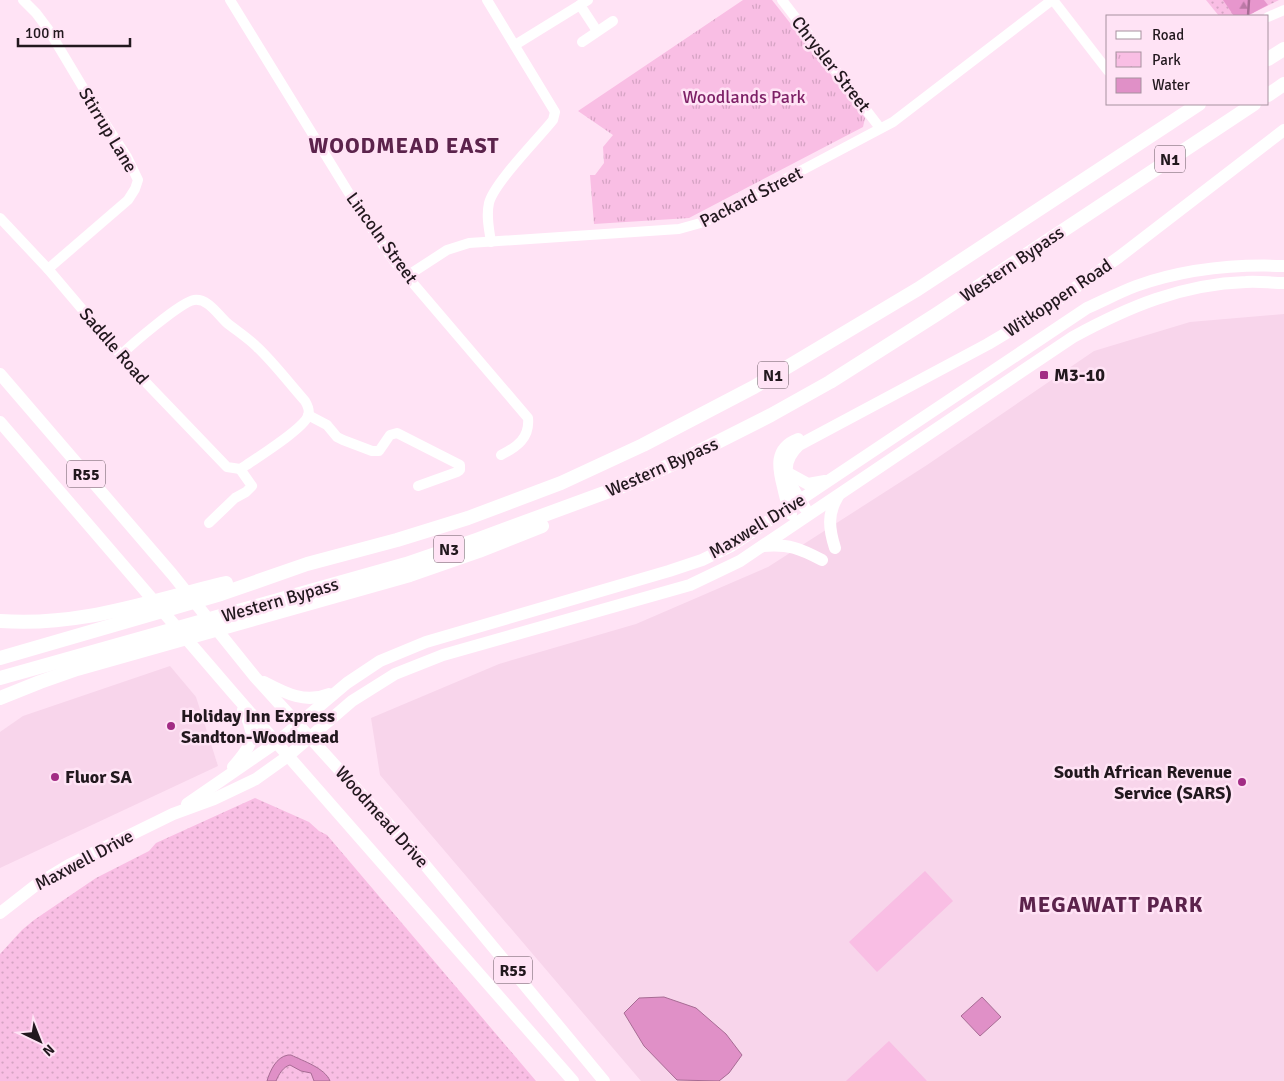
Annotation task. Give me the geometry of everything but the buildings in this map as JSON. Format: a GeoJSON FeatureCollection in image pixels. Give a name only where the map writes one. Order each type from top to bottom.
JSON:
{"type":"FeatureCollection","features":[{"type":"Feature","properties":{"kind":"highway"},"geometry":{"type":"LineString","coordinates":[[1269,58],[1284,49]]}},
{"type":"Feature","properties":{"kind":"highway"},"geometry":{"type":"LineString","coordinates":[[1269,94],[1284,84]]}},
{"type":"Feature","properties":{"kind":"highway","name":"Western Bypass"},"geometry":{"type":"LineString","coordinates":[[0,658],[126,616],[397,540],[468,518],[561,483],[652,440],[754,387],[918,289],[1197,105]]}},
{"type":"Feature","properties":{"kind":"highway","name":"Western Bypass"},"geometry":{"type":"LineString","coordinates":[[0,678],[147,643],[234,619],[406,564],[623,486],[723,439],[830,382],[937,314],[1252,105]]}},
{"type":"Feature","properties":{"kind":"highway"},"geometry":{"type":"LineString","coordinates":[[0,621],[40,621],[126,616]]}},
{"type":"Feature","properties":{"kind":"highway"},"geometry":{"type":"LineString","coordinates":[[0,698],[147,643]]}},
{"type":"Feature","properties":{"kind":"main road","name":"Witkoppen Road"},"geometry":{"type":"LineString","coordinates":[[786,472],[787,462],[800,445],[988,344],[1035,316],[1119,257],[1284,130]]}},
{"type":"Feature","properties":{"kind":"main road","name":"Maxwell Drive"},"geometry":{"type":"LineString","coordinates":[[173,814],[277,742],[347,683],[380,661],[426,642],[637,581],[702,560],[731,546],[1087,308],[1136,286],[1172,276],[1231,266],[1284,266]]}},
{"type":"Feature","properties":{"kind":"main road","name":"Maxwell Drive"},"geometry":{"type":"LineString","coordinates":[[0,913],[22,894],[53,874],[173,814],[214,799],[256,779],[288,756],[352,701],[378,683],[401,671],[442,655],[690,585],[727,568],[1073,337],[1134,306],[1174,293],[1206,286],[1246,282],[1284,283]]}},
{"type":"Feature","properties":{"kind":"main road"},"geometry":{"type":"LineString","coordinates":[[994,369],[1003,384]]}},
{"type":"Feature","properties":{"kind":"main road","name":"Woodmead Drive"},"geometry":{"type":"LineString","coordinates":[[0,374],[172,574],[255,677],[421,860],[604,1081]]}},
{"type":"Feature","properties":{"kind":"main road","name":"Woodmead Drive"},"geometry":{"type":"LineString","coordinates":[[3,426],[233,693],[573,1081]]}},
{"type":"Feature","properties":{"kind":"main road","name":"Witkoppen Road"},"geometry":{"type":"LineString","coordinates":[[796,523],[788,508],[779,473],[780,456],[794,440],[813,437]]}},
{"type":"Feature","properties":{"kind":"main road"},"geometry":{"type":"LineString","coordinates":[[786,472],[791,473],[802,482],[810,484],[832,479]]}},
{"type":"Feature","properties":{"kind":"main road"},"geometry":{"type":"LineString","coordinates":[[786,472],[788,479],[809,514]]}},
{"type":"Feature","properties":{"kind":"main road"},"geometry":{"type":"LineString","coordinates":[[835,548],[829,522],[833,505],[839,494]]}},
{"type":"Feature","properties":{"kind":"main road"},"geometry":{"type":"LineString","coordinates":[[762,546],[788,545],[822,560]]}},
{"type":"Feature","properties":{"kind":"main road"},"geometry":{"type":"LineString","coordinates":[[255,677],[288,694],[310,699],[329,694],[347,683]]}},
{"type":"Feature","properties":{"kind":"main road"},"geometry":{"type":"LineString","coordinates":[[224,779],[247,751],[252,739],[250,723],[233,693]]}},
{"type":"Feature","properties":{"kind":"street","name":"Stirrup Lane"},"geometry":{"type":"LineString","coordinates":[[23,0],[48,29],[127,157],[138,180],[136,190],[128,200],[48,269]]}},
{"type":"Feature","properties":{"kind":"street","name":"Lincoln Street"},"geometry":{"type":"LineString","coordinates":[[230,0],[363,216],[407,276],[528,418],[527,432],[522,442],[501,455]]}},
{"type":"Feature","properties":{"kind":"street"},"geometry":{"type":"LineString","coordinates":[[487,0],[555,112],[553,120],[491,196],[488,209],[491,242]]}},
{"type":"Feature","properties":{"kind":"street","name":"Chrysler Street"},"geometry":{"type":"LineString","coordinates":[[782,0],[880,128]]}},
{"type":"Feature","properties":{"kind":"street","name":"Packard Street"},"geometry":{"type":"LineString","coordinates":[[407,276],[447,250],[475,242],[679,229],[693,226],[893,122],[1052,0]]}},
{"type":"Feature","properties":{"kind":"street"},"geometry":{"type":"LineString","coordinates":[[1052,0],[1106,68]]}},
{"type":"Feature","properties":{"kind":"street"},"geometry":{"type":"LineString","coordinates":[[515,45],[584,3],[597,31]]}},
{"type":"Feature","properties":{"kind":"street"},"geometry":{"type":"LineString","coordinates":[[1269,17],[1284,10]]}},
{"type":"Feature","properties":{"kind":"street"},"geometry":{"type":"LineString","coordinates":[[582,42],[613,21]]}},
{"type":"Feature","properties":{"kind":"street","name":"Saddle Road"},"geometry":{"type":"LineString","coordinates":[[0,218],[48,269],[138,374],[222,463],[227,467],[236,469]]}},
{"type":"Feature","properties":{"kind":"street"},"geometry":{"type":"LineString","coordinates":[[121,355],[187,303],[196,300],[200,301],[209,305],[258,347],[306,404],[309,410],[308,415],[300,426],[245,466],[236,469],[252,486],[235,498],[209,523]]}},
{"type":"Feature","properties":{"kind":"street"},"geometry":{"type":"LineString","coordinates":[[308,415],[327,425],[339,438],[372,451],[379,451],[390,435],[397,433],[460,465],[460,470],[457,472],[418,486]]}},
{"type":"Feature","properties":{"kind":"shaded area"},"geometry":{"type":"Polygon","coordinates":[[[1284,314],[1284,1081],[641,1081],[380,775],[371,718],[499,664],[636,624],[768,567],[927,465],[1094,351],[1190,322],[1284,314]]]}},
{"type":"Feature","properties":{"kind":"shaded area"},"geometry":{"type":"Polygon","coordinates":[[[170,666],[196,697],[218,766],[0,868],[0,732],[23,716],[170,666]]]}},
{"type":"Feature","properties":{"kind":"green space","name":"Woodlands Park"},"geometry":{"type":"Polygon","coordinates":[[[743,0],[772,0],[865,118],[863,127],[689,218],[594,224],[590,175],[595,175],[604,163],[603,147],[613,135],[578,111],[743,0]]]}},
{"type":"Feature","properties":{"kind":"green space"},"geometry":{"type":"Polygon","coordinates":[[[1206,0],[1279,0],[1249,15],[1218,15],[1206,0]]]}},
{"type":"Feature","properties":{"kind":"green space"},"geometry":{"type":"Polygon","coordinates":[[[1223,0],[1264,0],[1268,5],[1249,15],[1233,15],[1223,0]]]}},
{"type":"Feature","properties":{"kind":"green space"},"geometry":{"type":"Polygon","coordinates":[[[255,798],[309,822],[327,835],[536,1081],[0,1081],[0,954],[34,920],[96,878],[149,851],[156,843],[255,798]]]}},
{"type":"Feature","properties":{"kind":"green space"},"geometry":{"type":"Polygon","coordinates":[[[925,871],[953,901],[877,972],[849,942],[925,871]]]}},
{"type":"Feature","properties":{"kind":"green space"},"geometry":{"type":"Polygon","coordinates":[[[889,1041],[927,1081],[846,1081],[889,1041]]]}},
{"type":"Feature","properties":{"kind":"water"},"geometry":{"type":"Polygon","coordinates":[[[664,997],[696,1008],[726,1034],[742,1055],[729,1073],[719,1081],[677,1080],[644,1046],[624,1013],[639,998],[664,997]]]}},
{"type":"Feature","properties":{"kind":"water"},"geometry":{"type":"Polygon","coordinates":[[[982,997],[1001,1017],[980,1036],[961,1016],[982,997]]]}},
{"type":"Feature","properties":{"kind":"water"},"geometry":{"type":"Polygon","coordinates":[[[288,1055],[319,1069],[330,1081],[314,1081],[311,1073],[301,1071],[290,1065],[285,1067],[276,1081],[267,1081],[277,1061],[288,1055]]]}},
{"type":"Feature","properties":{"kind":"waterway"},"geometry":{"type":"LineString","coordinates":[[1248,15],[1249,0]]}},
{"type":"Feature","properties":{"kind":"place","name":"M3-10"},"geometry":{"type":"Point","coordinates":[1044,375]}},
{"type":"Feature","properties":{"kind":"place","name":"Holiday Inn Express Sandton-Woodmead"},"geometry":{"type":"Point","coordinates":[171,726]}},
{"type":"Feature","properties":{"kind":"place","name":"Fluor SA"},"geometry":{"type":"Point","coordinates":[55,777]}},
{"type":"Feature","properties":{"kind":"place","name":"South African Revenue Service (SARS)"},"geometry":{"type":"Point","coordinates":[1242,782]}},
{"type":"Feature","properties":{"kind":"district","name":"WOODMEAD EAST"},"geometry":{"type":"Point","coordinates":[404,145]}},
{"type":"Feature","properties":{"kind":"district","name":"MEGAWATT PARK"},"geometry":{"type":"Point","coordinates":[1111,904]}}]}
